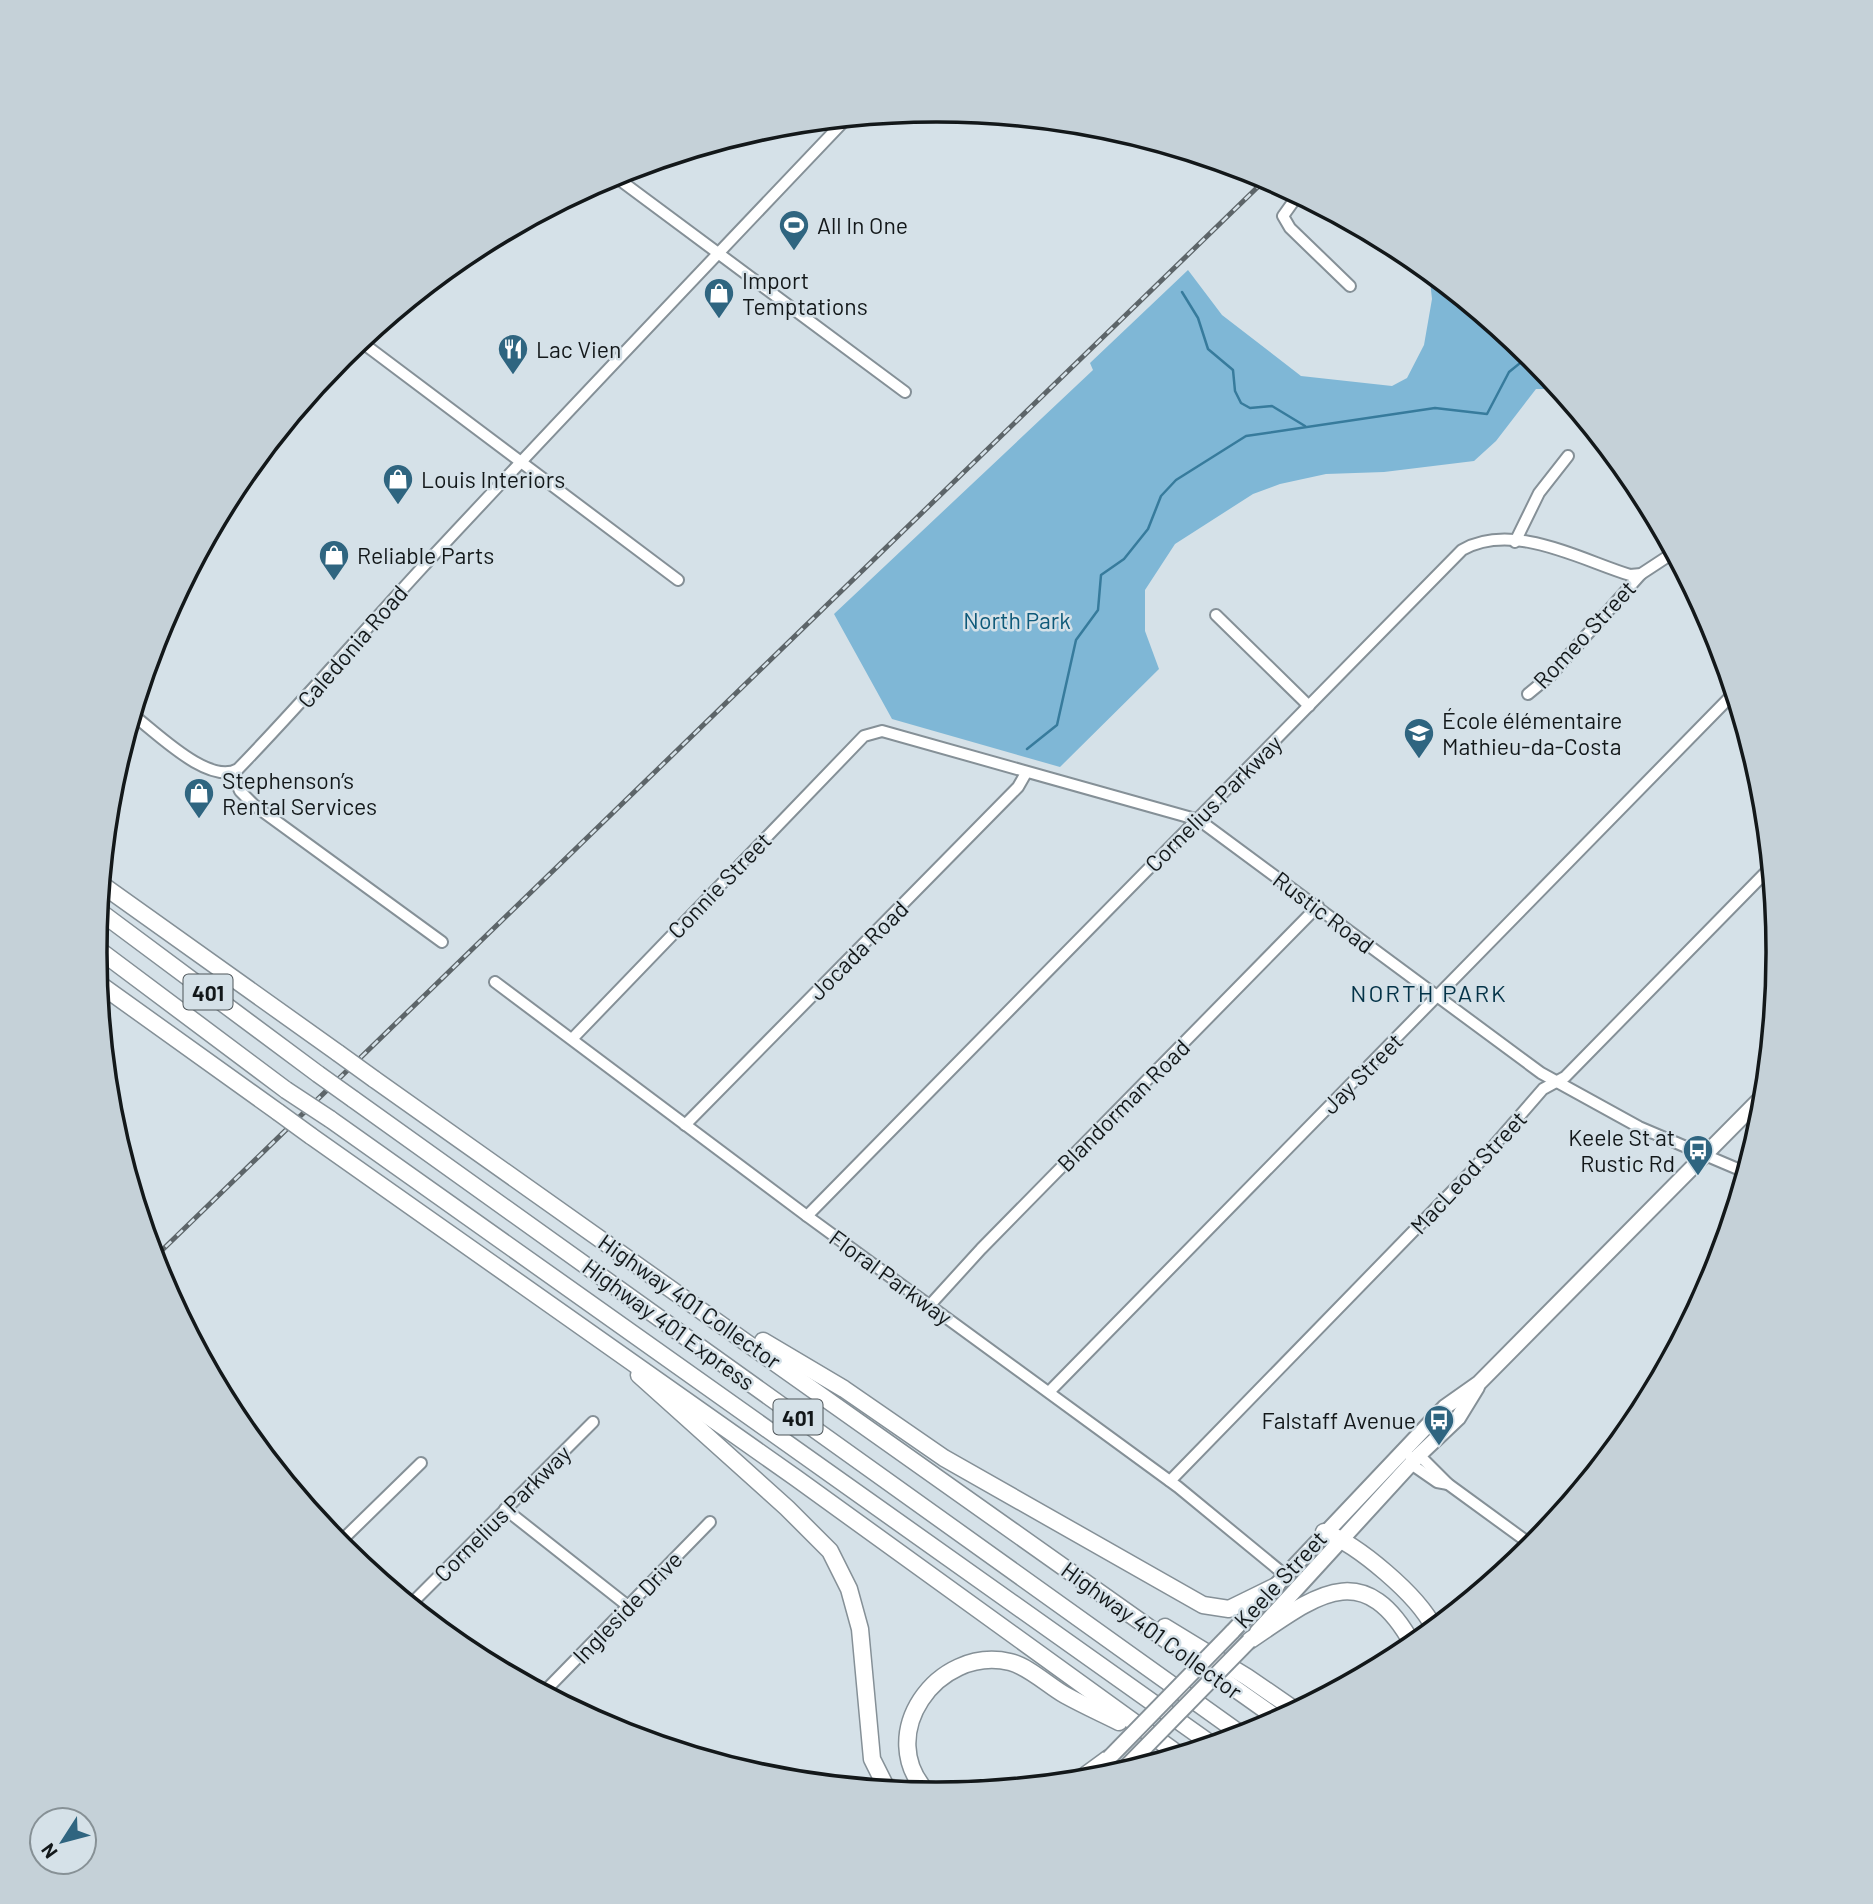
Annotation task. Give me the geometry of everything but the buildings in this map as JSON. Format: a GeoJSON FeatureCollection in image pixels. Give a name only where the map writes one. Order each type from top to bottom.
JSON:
{"type":"FeatureCollection","features":[{"type":"Feature","properties":{"kind":"highway","name":"Highway 401 Collector"},"geometry":{"type":"LineString","coordinates":[[110,890],[1268,1713]]}},
{"type":"Feature","properties":{"kind":"highway","name":"Highway 401 Express"},"geometry":{"type":"LineString","coordinates":[[108,918],[317,1074],[1231,1727]]}},
{"type":"Feature","properties":{"kind":"highway","name":"Highway 401 Express"},"geometry":{"type":"LineString","coordinates":[[107,956],[286,1090],[1203,1738]]}},
{"type":"Feature","properties":{"kind":"highway","name":"401"},"geometry":{"type":"LineString","coordinates":[[108,990],[631,1360],[1169,1748]]}},
{"type":"Feature","properties":{"kind":"highway"},"geometry":{"type":"LineString","coordinates":[[673,1288],[844,1389],[944,1458],[1203,1605],[1229,1609],[1281,1581]]}},
{"type":"Feature","properties":{"kind":"highway"},"geometry":{"type":"LineString","coordinates":[[631,1360],[643,1381],[787,1508],[830,1551],[849,1589],[860,1629],[872,1759],[883,1780]]}},
{"type":"Feature","properties":{"kind":"highway"},"geometry":{"type":"LineString","coordinates":[[1324,1532],[1343,1539],[1406,1592],[1429,1619]]}},
{"type":"Feature","properties":{"kind":"highway"},"geometry":{"type":"LineString","coordinates":[[1066,1567],[1247,1677],[1286,1704]]}},
{"type":"Feature","properties":{"kind":"highway"},"geometry":{"type":"LineString","coordinates":[[1249,1641],[1305,1603],[1336,1591],[1363,1593],[1384,1604],[1406,1635]]}},
{"type":"Feature","properties":{"kind":"highway"},"geometry":{"type":"LineString","coordinates":[[920,1781],[913,1771],[909,1749],[914,1708],[932,1682],[953,1668],[981,1661],[1011,1662],[1066,1695],[1164,1744]]}},
{"type":"Feature","properties":{"kind":"highway"},"geometry":{"type":"LineString","coordinates":[[1098,1766],[1109,1758]]}},
{"type":"Feature","properties":{"kind":"main road","name":"Keele Street"},"geometry":{"type":"LineString","coordinates":[[1101,1765],[1281,1581],[1415,1437],[1445,1407],[1479,1383],[1751,1109]]}},
{"type":"Feature","properties":{"kind":"main road","name":"Keele Street"},"geometry":{"type":"LineString","coordinates":[[1135,1757],[1249,1641],[1415,1460],[1458,1418],[1479,1383]]}},
{"type":"Feature","properties":{"kind":"street","name":"Caledonia Road"},"geometry":{"type":"LineString","coordinates":[[232,773],[295,711],[391,601],[837,128]]}},
{"type":"Feature","properties":{"kind":"street"},"geometry":{"type":"LineString","coordinates":[[624,183],[905,392]]}},
{"type":"Feature","properties":{"kind":"street"},"geometry":{"type":"LineString","coordinates":[[1292,203],[1283,216],[1290,228],[1350,286]]}},
{"type":"Feature","properties":{"kind":"street"},"geometry":{"type":"LineString","coordinates":[[368,347],[678,580]]}},
{"type":"Feature","properties":{"kind":"street"},"geometry":{"type":"LineString","coordinates":[[1515,542],[1539,494],[1568,456]]}},
{"type":"Feature","properties":{"kind":"street","name":"Cornelius Parkway"},"geometry":{"type":"LineString","coordinates":[[807,1216],[1462,550],[1493,541],[1515,542],[1574,552],[1615,570],[1641,574]]}},
{"type":"Feature","properties":{"kind":"street"},"geometry":{"type":"LineString","coordinates":[[1641,574],[1666,558]]}},
{"type":"Feature","properties":{"kind":"street","name":"Romeo Street"},"geometry":{"type":"LineString","coordinates":[[1528,694],[1551,675],[1641,574]]}},
{"type":"Feature","properties":{"kind":"street"},"geometry":{"type":"LineString","coordinates":[[1216,615],[1309,706]]}},
{"type":"Feature","properties":{"kind":"street","name":"Jay Street"},"geometry":{"type":"LineString","coordinates":[[1049,1392],[1727,700]]}},
{"type":"Feature","properties":{"kind":"street"},"geometry":{"type":"LineString","coordinates":[[140,720],[204,768],[222,774],[232,773],[240,791],[254,805],[442,942]]}},
{"type":"Feature","properties":{"kind":"street","name":"Rustic Road"},"geometry":{"type":"LineString","coordinates":[[869,733],[882,731],[897,734],[1026,773],[1199,820],[1553,1081],[1639,1127],[1707,1153],[1738,1168]]}},
{"type":"Feature","properties":{"kind":"street","name":"Connie Street"},"geometry":{"type":"LineString","coordinates":[[573,1038],[869,733]]}},
{"type":"Feature","properties":{"kind":"street","name":"Jocada Road"},"geometry":{"type":"LineString","coordinates":[[685,1125],[1018,788],[1026,773]]}},
{"type":"Feature","properties":{"kind":"street","name":"MacLeod Street"},"geometry":{"type":"LineString","coordinates":[[1170,1481],[1470,1173],[1553,1081],[1564,1077],[1762,876]]}},
{"type":"Feature","properties":{"kind":"street","name":"Blandorman Road"},"geometry":{"type":"LineString","coordinates":[[930,1305],[981,1249],[1318,906]]}},
{"type":"Feature","properties":{"kind":"street","name":"Floral Parkway"},"geometry":{"type":"LineString","coordinates":[[495,982],[807,1216],[1170,1481],[1281,1581]]}},
{"type":"Feature","properties":{"kind":"street","name":"Cornelius Parkway"},"geometry":{"type":"LineString","coordinates":[[417,1598],[593,1422]]}},
{"type":"Feature","properties":{"kind":"street"},"geometry":{"type":"LineString","coordinates":[[1415,1437],[1415,1460],[1437,1482],[1448,1484],[1523,1539]]}},
{"type":"Feature","properties":{"kind":"street"},"geometry":{"type":"LineString","coordinates":[[347,1535],[421,1463]]}},
{"type":"Feature","properties":{"kind":"street"},"geometry":{"type":"LineString","coordinates":[[505,1509],[628,1606]]}},
{"type":"Feature","properties":{"kind":"street","name":"Ingleside Drive"},"geometry":{"type":"LineString","coordinates":[[550,1686],[710,1522]]}},
{"type":"Feature","properties":{"kind":"green space","name":"North Park"},"geometry":{"type":"Polygon","coordinates":[[[1188,270],[1222,315],[1301,376],[1392,386],[1407,378],[1424,345],[1432,299],[1431,286],[1484,328],[1545,389],[1536,389],[1496,441],[1474,461],[1384,472],[1326,474],[1280,484],[1253,494],[1175,544],[1145,590],[1145,631],[1159,669],[1060,767],[892,719],[834,614],[1093,370],[1090,363],[1188,270]]]}},
{"type":"Feature","properties":{"kind":"waterway"},"geometry":{"type":"LineString","coordinates":[[1182,292],[1198,318],[1208,349],[1233,370],[1235,391],[1241,403],[1250,408],[1272,406],[1305,426]]}},
{"type":"Feature","properties":{"kind":"waterway"},"geometry":{"type":"LineString","coordinates":[[1027,749],[1057,725],[1076,640],[1098,610],[1101,575],[1124,559],[1148,529],[1161,496],[1176,480],[1246,436],[1435,408],[1487,414],[1509,372],[1521,363]]}},
{"type":"Feature","properties":{"kind":"railway"},"geometry":{"type":"LineString","coordinates":[[162,1250],[1258,187]]}},
{"type":"Feature","properties":{"kind":"place","name":"All In One"},"geometry":{"type":"Point","coordinates":[794,252]}},
{"type":"Feature","properties":{"kind":"place","name":"Import Temptations"},"geometry":{"type":"Point","coordinates":[719,320]}},
{"type":"Feature","properties":{"kind":"place","name":"Lac Vien"},"geometry":{"type":"Point","coordinates":[513,376]}},
{"type":"Feature","properties":{"kind":"place","name":"Louis Interiors"},"geometry":{"type":"Point","coordinates":[398,506]}},
{"type":"Feature","properties":{"kind":"place","name":"Reliable Parts"},"geometry":{"type":"Point","coordinates":[334,582]}},
{"type":"Feature","properties":{"kind":"place","name":"École élémentaire Mathieu-da-Costa"},"geometry":{"type":"Point","coordinates":[1419,760]}},
{"type":"Feature","properties":{"kind":"place","name":"Stephenson’s Rental Services"},"geometry":{"type":"Point","coordinates":[199,820]}},
{"type":"Feature","properties":{"kind":"place","name":"Keele St at Rustic Rd"},"geometry":{"type":"Point","coordinates":[1698,1177]}},
{"type":"Feature","properties":{"kind":"place","name":"Falstaff Avenue"},"geometry":{"type":"Point","coordinates":[1439,1447]}},
{"type":"Feature","properties":{"kind":"district","name":"NORTH PARK"},"geometry":{"type":"Point","coordinates":[1429,992]}}]}
